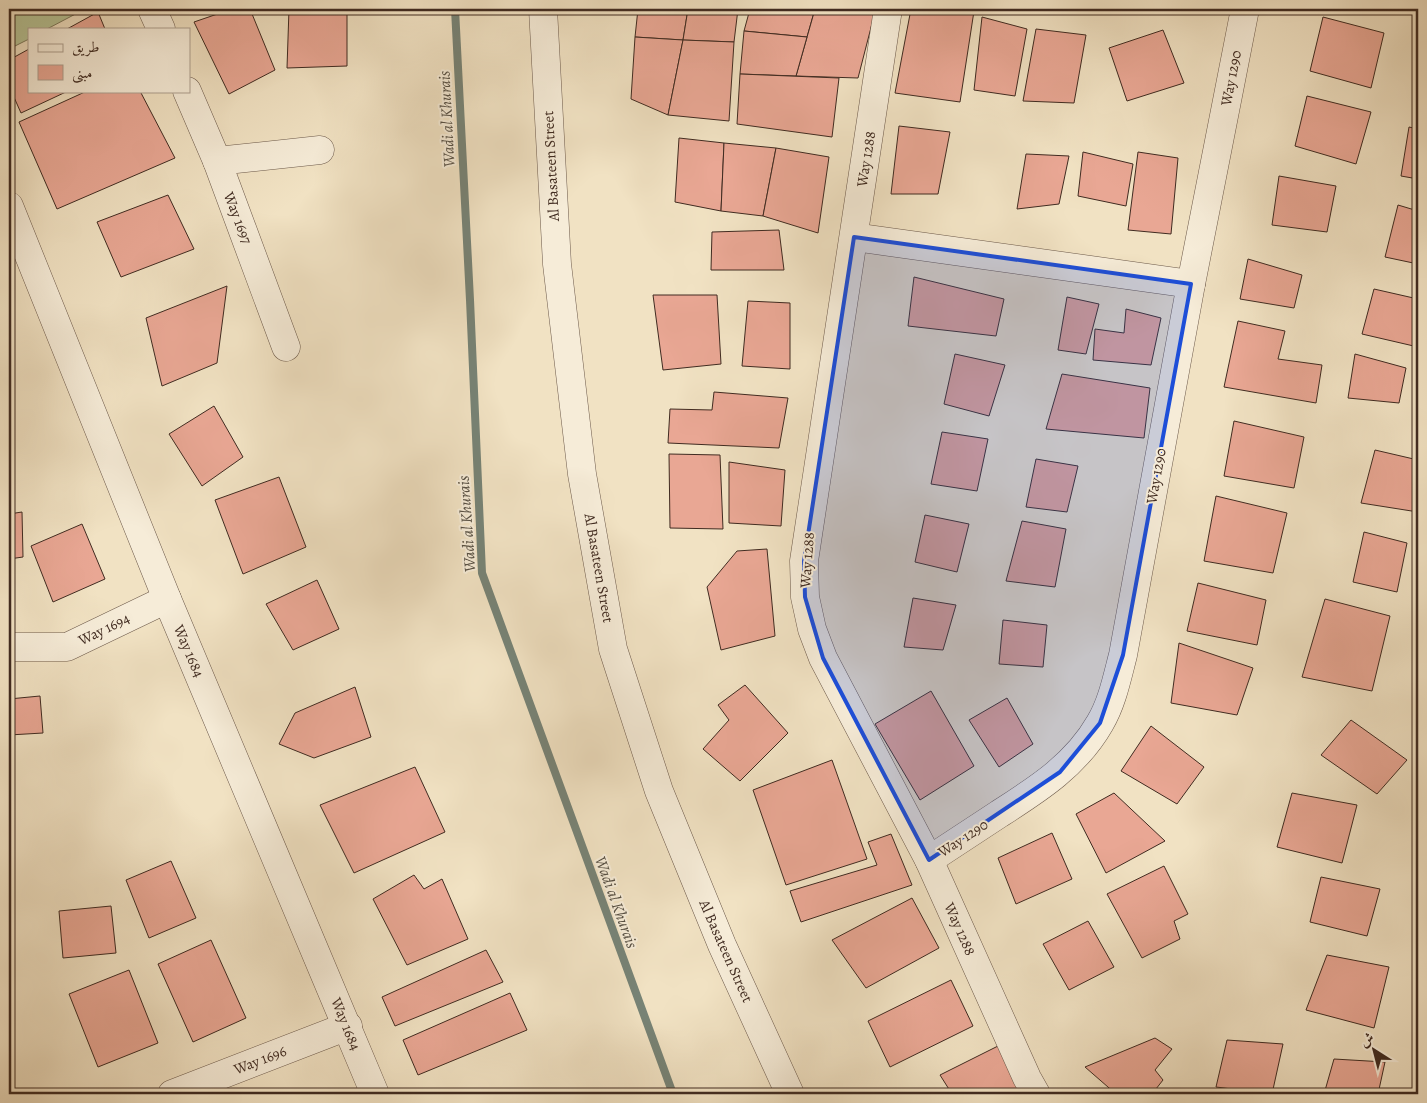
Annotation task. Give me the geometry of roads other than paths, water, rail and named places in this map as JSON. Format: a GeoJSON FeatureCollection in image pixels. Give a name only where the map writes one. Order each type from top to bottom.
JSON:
{"type":"FeatureCollection","features":[{"type":"Feature","properties":{"kind":"street"},"geometry":{"type":"LineString","coordinates":[[152,9],[161,28]]}},
{"type":"Feature","properties":{"kind":"street","name":"Al Basateen Street"},"geometry":{"type":"LineString","coordinates":[[543,9],[557,264],[582,474],[614,649],[659,790],[722,945],[790,1094]]}},
{"type":"Feature","properties":{"kind":"street","name":"Way 1288"},"geometry":{"type":"LineString","coordinates":[[888,9],[804,561],[805,598],[812,629],[823,658],[929,860],[1027,1078],[1036,1094]]}},
{"type":"Feature","properties":{"kind":"street","name":"Way 1290"},"geometry":{"type":"LineString","coordinates":[[929,860],[1028,796],[1060,772],[1080,752],[1100,723],[1112,694],[1124,655],[1190,284],[1245,9]]}},
{"type":"Feature","properties":{"kind":"street","name":"Way 1697"},"geometry":{"type":"LineString","coordinates":[[187,92],[217,161],[286,346]]}},
{"type":"Feature","properties":{"kind":"street"},"geometry":{"type":"LineString","coordinates":[[217,161],[320,150]]}},
{"type":"Feature","properties":{"kind":"street","name":"Way 1684"},"geometry":{"type":"LineString","coordinates":[[9,206],[167,599],[375,1094]]}},
{"type":"Feature","properties":{"kind":"street"},"geometry":{"type":"LineString","coordinates":[[854,238],[1190,284]]}},
{"type":"Feature","properties":{"kind":"street","name":"Way 1694"},"geometry":{"type":"LineString","coordinates":[[9,647],[67,647],[167,599]]}},
{"type":"Feature","properties":{"kind":"street","name":"Way 1696"},"geometry":{"type":"LineString","coordinates":[[172,1094],[348,1026]]}},
{"type":"Feature","properties":{"kind":"waterway","name":"Wadi al Khurais"},"geometry":{"type":"LineString","coordinates":[[455,9],[482,573],[673,1094]]}}]}
